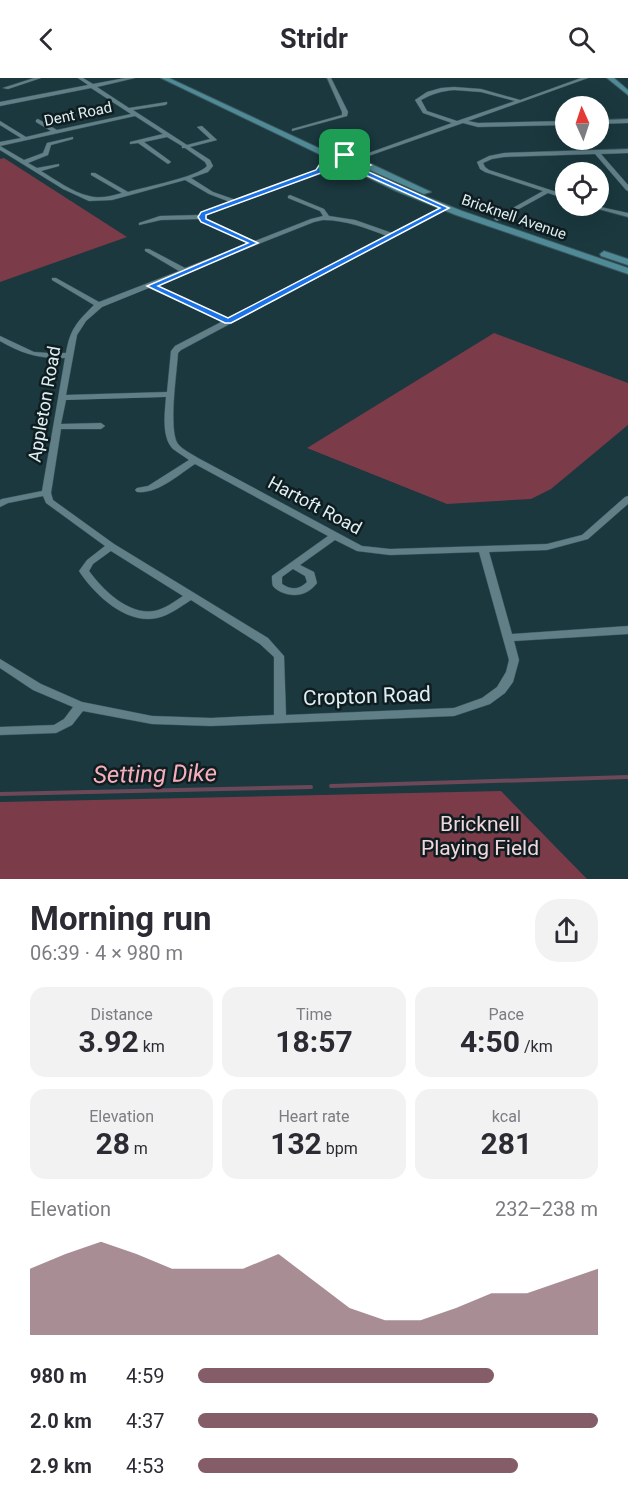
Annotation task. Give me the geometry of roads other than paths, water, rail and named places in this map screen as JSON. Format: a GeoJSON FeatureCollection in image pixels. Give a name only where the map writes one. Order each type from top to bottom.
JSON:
{"type":"FeatureCollection","features":[{"type":"Feature","properties":{"kind":"street"},"geometry":{"type":"LineString","coordinates":[[21,100],[6,88],[39,78]]}},
{"type":"Feature","properties":{"kind":"street"},"geometry":{"type":"LineString","coordinates":[[0,146],[81,197],[99,200],[186,178],[206,171],[210,166],[208,161],[80,78]]}},
{"type":"Feature","properties":{"kind":"street"},"geometry":{"type":"LineString","coordinates":[[0,104],[133,78]]}},
{"type":"Feature","properties":{"kind":"street","name":"Bricknell Avenue"},"geometry":{"type":"LineString","coordinates":[[164,78],[333,158],[355,164],[445,208],[628,262]]}},
{"type":"Feature","properties":{"kind":"street","name":"Bricknell Avenue"},"geometry":{"type":"LineString","coordinates":[[180,78],[345,155],[355,164],[368,165],[628,271]]}},
{"type":"Feature","properties":{"kind":"street"},"geometry":{"type":"LineString","coordinates":[[294,130],[344,116],[345,112],[329,78]]}},
{"type":"Feature","properties":{"kind":"street"},"geometry":{"type":"LineString","coordinates":[[141,224],[160,218],[202,215],[319,172],[355,164],[460,122],[586,78]]}},
{"type":"Feature","properties":{"kind":"street"},"geometry":{"type":"LineString","coordinates":[[614,79],[628,93]]}},
{"type":"Feature","properties":{"kind":"street"},"geometry":{"type":"LineString","coordinates":[[519,101],[491,91],[454,87],[418,100],[425,112],[460,122],[478,125],[555,123]]}},
{"type":"Feature","properties":{"kind":"street"},"geometry":{"type":"LineString","coordinates":[[129,109],[165,103]]}},
{"type":"Feature","properties":{"kind":"street","name":"Dent Road"},"geometry":{"type":"LineString","coordinates":[[0,146],[55,130],[136,114]]}},
{"type":"Feature","properties":{"kind":"street"},"geometry":{"type":"LineString","coordinates":[[38,121],[55,130]]}},
{"type":"Feature","properties":{"kind":"street"},"geometry":{"type":"LineString","coordinates":[[609,122],[628,121]]}},
{"type":"Feature","properties":{"kind":"street","name":"Dent Road"},"geometry":{"type":"LineString","coordinates":[[0,123],[26,138]]}},
{"type":"Feature","properties":{"kind":"street"},"geometry":{"type":"LineString","coordinates":[[184,147],[214,140],[200,128]]}},
{"type":"Feature","properties":{"kind":"street"},"geometry":{"type":"LineString","coordinates":[[167,135],[136,142],[168,162]]}},
{"type":"Feature","properties":{"kind":"street"},"geometry":{"type":"LineString","coordinates":[[24,162],[46,154],[49,144],[71,138]]}},
{"type":"Feature","properties":{"kind":"street"},"geometry":{"type":"LineString","coordinates":[[555,193],[487,171],[482,168],[480,162],[504,155],[628,151]]}},
{"type":"Feature","properties":{"kind":"street"},"geometry":{"type":"LineString","coordinates":[[597,152],[628,189]]}},
{"type":"Feature","properties":{"kind":"street"},"geometry":{"type":"LineString","coordinates":[[319,172],[324,162],[345,155]]}},
{"type":"Feature","properties":{"kind":"street"},"geometry":{"type":"LineString","coordinates":[[37,170],[57,165]]}},
{"type":"Feature","properties":{"kind":"street"},"geometry":{"type":"LineString","coordinates":[[93,174],[128,194]]}},
{"type":"Feature","properties":{"kind":"street"},"geometry":{"type":"LineString","coordinates":[[186,178],[211,193],[236,202]]}},
{"type":"Feature","properties":{"kind":"street"},"geometry":{"type":"LineString","coordinates":[[497,219],[548,191]]}},
{"type":"Feature","properties":{"kind":"street"},"geometry":{"type":"LineString","coordinates":[[290,197],[322,210],[326,216],[337,217],[391,235]]}},
{"type":"Feature","properties":{"kind":"street"},"geometry":{"type":"LineString","coordinates":[[151,286],[228,321],[445,208]]}},
{"type":"Feature","properties":{"kind":"street"},"geometry":{"type":"LineString","coordinates":[[609,210],[628,214]]}},
{"type":"Feature","properties":{"kind":"street"},"geometry":{"type":"LineString","coordinates":[[202,215],[204,220],[254,243]]}},
{"type":"Feature","properties":{"kind":"street","name":"Appleton Road"},"geometry":{"type":"LineString","coordinates":[[46,493],[73,335],[83,320],[99,305],[326,216]]}},
{"type":"Feature","properties":{"kind":"street"},"geometry":{"type":"LineString","coordinates":[[147,250],[185,271]]}},
{"type":"Feature","properties":{"kind":"street"},"geometry":{"type":"LineString","coordinates":[[54,279],[99,305]]}},
{"type":"Feature","properties":{"kind":"street","name":"Hartoft Road"},"geometry":{"type":"LineString","coordinates":[[228,321],[186,342],[174,352],[170,432],[174,445],[195,460],[360,549],[390,552],[547,547],[572,542],[594,531],[627,501]]}},
{"type":"Feature","properties":{"kind":"street"},"geometry":{"type":"LineString","coordinates":[[0,338],[27,354],[69,355]]}},
{"type":"Feature","properties":{"kind":"street"},"geometry":{"type":"LineString","coordinates":[[63,398],[171,394]]}},
{"type":"Feature","properties":{"kind":"street"},"geometry":{"type":"LineString","coordinates":[[57,427],[101,426]]}},
{"type":"Feature","properties":{"kind":"street"},"geometry":{"type":"LineString","coordinates":[[140,490],[151,488],[195,460]]}},
{"type":"Feature","properties":{"kind":"street"},"geometry":{"type":"LineString","coordinates":[[0,504],[46,493],[49,501],[58,509],[111,546],[264,641],[279,656],[280,719]]}},
{"type":"Feature","properties":{"kind":"street"},"geometry":{"type":"LineString","coordinates":[[293,565],[335,535]]}},
{"type":"Feature","properties":{"kind":"street"},"geometry":{"type":"LineString","coordinates":[[111,546],[90,562],[84,571],[92,584],[106,597],[136,612],[153,615],[190,596]]}},
{"type":"Feature","properties":{"kind":"street","name":"Cropton Road"},"geometry":{"type":"LineString","coordinates":[[0,663],[37,687],[80,706],[152,720],[211,722],[446,712],[479,705],[505,688],[512,677],[514,660],[510,638],[483,548]]}},
{"type":"Feature","properties":{"kind":"street"},"geometry":{"type":"LineString","coordinates":[[510,638],[628,630]]}},
{"type":"Feature","properties":{"kind":"street"},"geometry":{"type":"LineString","coordinates":[[0,731],[56,729],[68,722],[80,706]]}},
{"type":"Feature","properties":{"kind":"waterway","name":"Setting Dike"},"geometry":{"type":"LineString","coordinates":[[331,786],[628,777]]}},
{"type":"Feature","properties":{"kind":"waterway","name":"Setting Dike"},"geometry":{"type":"LineString","coordinates":[[0,794],[311,787]]}},
{"type":"Feature","properties":{"kind":"park label","name":"Bricknell Playing Field"},"geometry":{"type":"Point","coordinates":[480,836]}}]}
